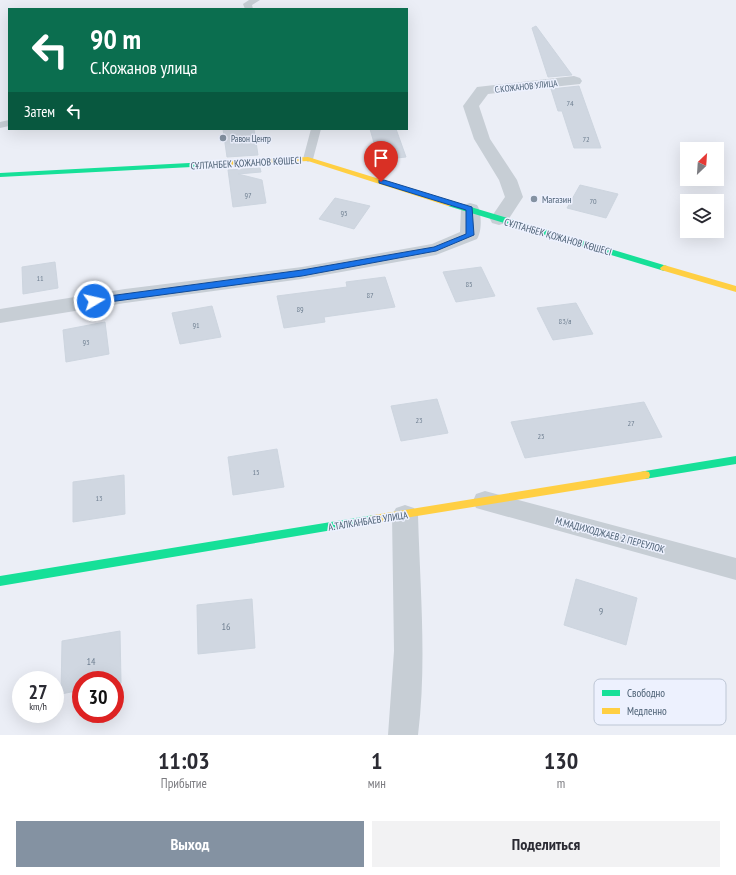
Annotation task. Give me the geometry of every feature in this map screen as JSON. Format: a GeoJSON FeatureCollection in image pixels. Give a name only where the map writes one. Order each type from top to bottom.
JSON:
{"type":"FeatureCollection","features":[{"type":"Feature","properties":{"kind":"main road","name":"СҰЛТАНБЕК ҚОЖАНОВ КӨШЕСІ"},"geometry":{"type":"LineString","coordinates":[[0,175],[308,159],[499,219],[736,289]]}},
{"type":"Feature","properties":{"kind":"main road","name":"А.ТАЛКАНБАЕВ УЛИЦА"},"geometry":{"type":"LineString","coordinates":[[0,580],[736,460]]}},
{"type":"Feature","properties":{"kind":"street","name":"С.КОЖАНОВ УЛИЦА"},"geometry":{"type":"LineString","coordinates":[[499,219],[514,197],[508,180],[482,139],[470,106],[483,90],[574,81]]}},
{"type":"Feature","properties":{"kind":"street"},"geometry":{"type":"LineString","coordinates":[[0,316],[125,296],[302,273],[436,249],[470,235],[470,209]]}},
{"type":"Feature","properties":{"kind":"street","name":"М.МАДИХОДЖАЕВ 2 ПЕРЕУЛОК"},"geometry":{"type":"LineString","coordinates":[[485,501],[736,569]]}},
{"type":"Feature","properties":{"kind":"street"},"geometry":{"type":"LineString","coordinates":[[402,735],[405,720],[408,652],[406,515]]}},
{"type":"Feature","properties":{"kind":"lane"},"geometry":{"type":"LineString","coordinates":[[249,8],[247,4],[256,0]]}},
{"type":"Feature","properties":{"kind":"lane"},"geometry":{"type":"LineString","coordinates":[[308,159],[316,130]]}},
{"type":"Feature","properties":{"kind":"building"},"geometry":{"type":"Polygon","coordinates":[[[536,26],[572,75],[548,77],[532,28],[536,26]]]}},
{"type":"Feature","properties":{"kind":"building"},"geometry":{"type":"Polygon","coordinates":[[[579,86],[601,148],[574,148],[562,111],[558,111],[551,89],[579,86]]]}},
{"type":"Feature","properties":{"kind":"building"},"geometry":{"type":"Polygon","coordinates":[[[223,130],[254,130],[258,155],[227,157],[223,130]]]}},
{"type":"Feature","properties":{"kind":"building"},"geometry":{"type":"Polygon","coordinates":[[[370,130],[396,130],[406,157],[379,160],[370,130]]]}},
{"type":"Feature","properties":{"kind":"building"},"geometry":{"type":"Polygon","coordinates":[[[260,168],[261,172],[238,174],[262,180],[266,203],[233,207],[228,170],[260,168]]]}},
{"type":"Feature","properties":{"kind":"building"},"geometry":{"type":"Polygon","coordinates":[[[580,185],[618,194],[606,218],[567,208],[580,185]]]}},
{"type":"Feature","properties":{"kind":"building"},"geometry":{"type":"Polygon","coordinates":[[[335,198],[370,206],[354,229],[319,219],[335,198]]]}},
{"type":"Feature","properties":{"kind":"building"},"geometry":{"type":"Polygon","coordinates":[[[55,262],[58,288],[23,294],[22,267],[55,262]]]}},
{"type":"Feature","properties":{"kind":"building"},"geometry":{"type":"Polygon","coordinates":[[[481,267],[495,296],[456,302],[443,272],[481,267]]]}},
{"type":"Feature","properties":{"kind":"building"},"geometry":{"type":"Polygon","coordinates":[[[385,277],[395,307],[324,317],[325,322],[284,328],[277,296],[347,287],[346,282],[385,277]]]}},
{"type":"Feature","properties":{"kind":"building"},"geometry":{"type":"Polygon","coordinates":[[[576,303],[593,334],[553,340],[537,308],[576,303]]]}},
{"type":"Feature","properties":{"kind":"building"},"geometry":{"type":"Polygon","coordinates":[[[212,306],[221,337],[180,344],[172,313],[212,306]]]}},
{"type":"Feature","properties":{"kind":"building"},"geometry":{"type":"Polygon","coordinates":[[[105,322],[109,354],[66,362],[63,330],[105,322]]]}},
{"type":"Feature","properties":{"kind":"building"},"geometry":{"type":"Polygon","coordinates":[[[437,399],[448,433],[401,441],[391,406],[437,399]]]}},
{"type":"Feature","properties":{"kind":"building"},"geometry":{"type":"Polygon","coordinates":[[[644,402],[662,437],[525,458],[511,422],[644,402]]]}},
{"type":"Feature","properties":{"kind":"building"},"geometry":{"type":"Polygon","coordinates":[[[277,449],[284,487],[233,495],[228,457],[277,449]]]}},
{"type":"Feature","properties":{"kind":"building"},"geometry":{"type":"Polygon","coordinates":[[[124,475],[125,514],[73,522],[73,482],[124,475]]]}},
{"type":"Feature","properties":{"kind":"building"},"geometry":{"type":"Polygon","coordinates":[[[576,579],[637,598],[626,645],[564,625],[576,579]]]}},
{"type":"Feature","properties":{"kind":"building"},"geometry":{"type":"Polygon","coordinates":[[[252,599],[255,648],[198,654],[197,605],[252,599]]]}},
{"type":"Feature","properties":{"kind":"building"},"geometry":{"type":"Polygon","coordinates":[[[120,631],[121,671],[72,671],[72,692],[64,693],[64,671],[61,671],[62,641],[120,631]]]}},
{"type":"Feature","properties":{"kind":"traffic: fast"},"geometry":{"type":"LineString","coordinates":[[0,175],[208,164]]}},
{"type":"Feature","properties":{"kind":"traffic: fast"},"geometry":{"type":"LineString","coordinates":[[451,204],[664,268]]}},
{"type":"Feature","properties":{"kind":"traffic: fast"},"geometry":{"type":"LineString","coordinates":[[645,475],[736,460]]}},
{"type":"Feature","properties":{"kind":"traffic: fast"},"geometry":{"type":"LineString","coordinates":[[0,581],[374,519]]}},
{"type":"Feature","properties":{"kind":"traffic: slow"},"geometry":{"type":"LineString","coordinates":[[208,164],[308,159],[451,204]]}},
{"type":"Feature","properties":{"kind":"traffic: slow"},"geometry":{"type":"LineString","coordinates":[[664,268],[736,289]]}},
{"type":"Feature","properties":{"kind":"traffic: slow"},"geometry":{"type":"LineString","coordinates":[[374,519],[645,475]]}},
{"type":"Feature","properties":{"kind":"place","name":"Равон Центр"},"geometry":{"type":"Point","coordinates":[223,138]}},
{"type":"Feature","properties":{"kind":"place","name":"Магазин"},"geometry":{"type":"Point","coordinates":[534,199]}},
{"type":"Feature","properties":{"kind":"route"},"geometry":{"type":"LineString","coordinates":[[94,301],[302,273],[436,249],[470,235],[470,209],[381,182]]}}]}
